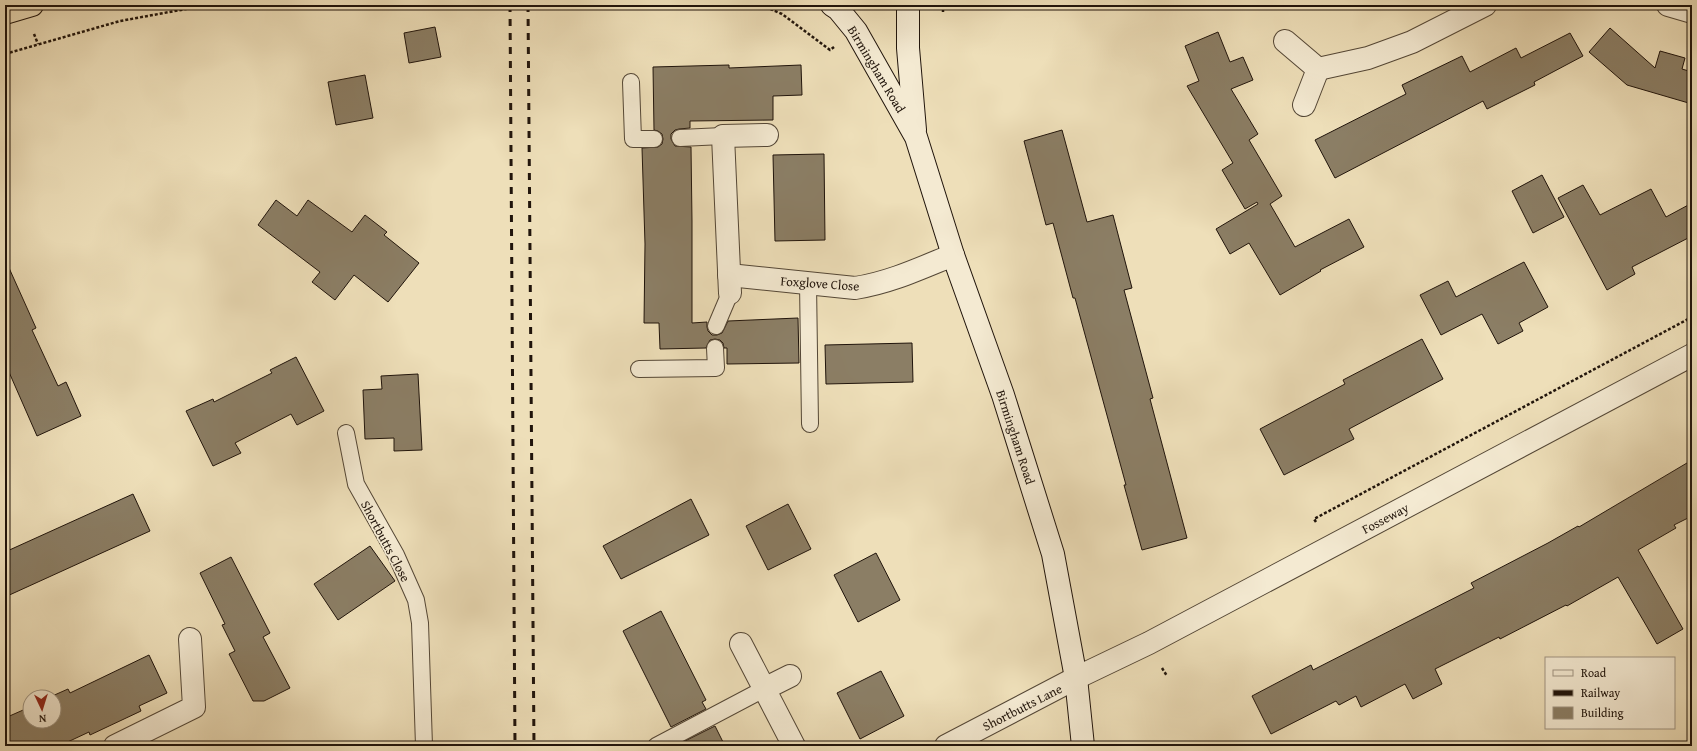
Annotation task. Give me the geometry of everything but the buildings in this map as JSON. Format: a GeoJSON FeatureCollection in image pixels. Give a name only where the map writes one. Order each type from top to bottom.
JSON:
{"type":"FeatureCollection","features":[{"type":"Feature","properties":{"kind":"highway"},"geometry":{"type":"LineString","coordinates":[[5,12],[32,5]]}},
{"type":"Feature","properties":{"kind":"street","name":"Birmingham Road"},"geometry":{"type":"LineString","coordinates":[[832,5],[838,9],[856,30],[916,137],[953,255],[1003,395],[1053,554],[1076,678],[1083,746]]}},
{"type":"Feature","properties":{"kind":"street","name":"Birmingham Road"},"geometry":{"type":"LineString","coordinates":[[908,5],[908,48],[916,137]]}},
{"type":"Feature","properties":{"kind":"street"},"geometry":{"type":"LineString","coordinates":[[1318,69],[1368,58],[1412,42],[1484,5]]}},
{"type":"Feature","properties":{"kind":"street"},"geometry":{"type":"LineString","coordinates":[[1668,5],[1692,12]]}},
{"type":"Feature","properties":{"kind":"street"},"geometry":{"type":"LineString","coordinates":[[1285,41],[1318,69]]}},
{"type":"Feature","properties":{"kind":"street"},"geometry":{"type":"LineString","coordinates":[[1304,105],[1318,69]]}},
{"type":"Feature","properties":{"kind":"street"},"geometry":{"type":"LineString","coordinates":[[729,284],[723,136],[767,134]]}},
{"type":"Feature","properties":{"kind":"street","name":"Foxglove Close"},"geometry":{"type":"LineString","coordinates":[[729,284],[808,284],[855,288],[872,286],[897,278],[953,255]]}},
{"type":"Feature","properties":{"kind":"street","name":"Fosseway"},"geometry":{"type":"LineString","coordinates":[[1076,678],[1149,644],[1692,355]]}},
{"type":"Feature","properties":{"kind":"street"},"geometry":{"type":"LineString","coordinates":[[115,746],[194,707],[190,639]]}},
{"type":"Feature","properties":{"kind":"street"},"geometry":{"type":"LineString","coordinates":[[741,644],[794,746]]}},
{"type":"Feature","properties":{"kind":"street"},"geometry":{"type":"LineString","coordinates":[[764,689],[790,676]]}},
{"type":"Feature","properties":{"kind":"street","name":"Shortbutts Lane"},"geometry":{"type":"LineString","coordinates":[[946,746],[1076,678]]}},
{"type":"Feature","properties":{"kind":"lane"},"geometry":{"type":"LineString","coordinates":[[631,82],[633,139],[654,138]]}},
{"type":"Feature","properties":{"kind":"lane"},"geometry":{"type":"LineString","coordinates":[[680,138],[723,136]]}},
{"type":"Feature","properties":{"kind":"lane"},"geometry":{"type":"LineString","coordinates":[[716,326],[729,284]]}},
{"type":"Feature","properties":{"kind":"lane"},"geometry":{"type":"LineString","coordinates":[[808,284],[810,424]]}},
{"type":"Feature","properties":{"kind":"lane"},"geometry":{"type":"LineString","coordinates":[[639,369],[716,368],[715,348]]}},
{"type":"Feature","properties":{"kind":"lane","name":"Shortbutts Close"},"geometry":{"type":"LineString","coordinates":[[346,434],[356,484],[396,555],[416,600],[420,623],[424,746]]}},
{"type":"Feature","properties":{"kind":"lane"},"geometry":{"type":"LineString","coordinates":[[656,746],[764,689]]}},
{"type":"Feature","properties":{"kind":"path"},"geometry":{"type":"LineString","coordinates":[[5,54],[120,21],[208,5]]}},
{"type":"Feature","properties":{"kind":"path"},"geometry":{"type":"LineString","coordinates":[[761,5],[782,14],[830,50]]}},
{"type":"Feature","properties":{"kind":"path"},"geometry":{"type":"LineString","coordinates":[[942,12],[943,5]]}},
{"type":"Feature","properties":{"kind":"railway"},"geometry":{"type":"LineString","coordinates":[[510,5],[515,746]]}},
{"type":"Feature","properties":{"kind":"railway"},"geometry":{"type":"LineString","coordinates":[[528,5],[534,746]]}}]}
